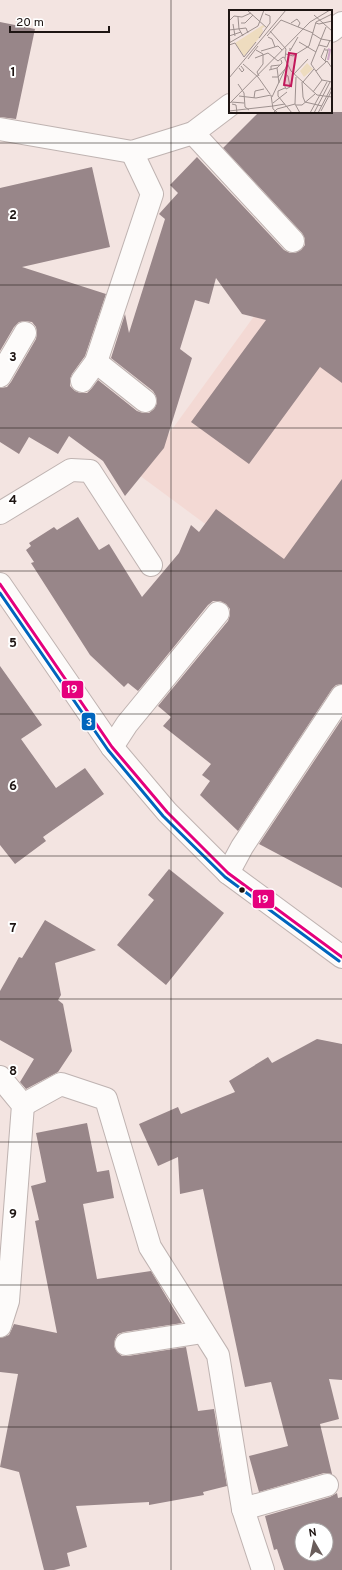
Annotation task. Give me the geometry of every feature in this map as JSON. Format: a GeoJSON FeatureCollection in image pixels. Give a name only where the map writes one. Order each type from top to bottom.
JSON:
{"type":"FeatureCollection","features":[{"type":"Feature","properties":{"kind":"street"},"geometry":{"type":"LineString","coordinates":[[332,30],[342,23]]}},
{"type":"Feature","properties":{"kind":"street"},"geometry":{"type":"LineString","coordinates":[[0,129],[132,152],[192,133],[229,106]]}},
{"type":"Feature","properties":{"kind":"street"},"geometry":{"type":"LineString","coordinates":[[192,133],[293,241]]}},
{"type":"Feature","properties":{"kind":"street"},"geometry":{"type":"LineString","coordinates":[[82,381],[96,362],[152,194],[132,152]]}},
{"type":"Feature","properties":{"kind":"street"},"geometry":{"type":"LineString","coordinates":[[0,376],[24,333]]}},
{"type":"Feature","properties":{"kind":"street"},"geometry":{"type":"LineString","coordinates":[[96,362],[145,401]]}},
{"type":"Feature","properties":{"kind":"street"},"geometry":{"type":"LineString","coordinates":[[0,513],[71,470],[90,471],[151,565]]}},
{"type":"Feature","properties":{"kind":"street"},"geometry":{"type":"LineString","coordinates":[[1,587],[112,747],[167,812],[228,873],[341,954]]}},
{"type":"Feature","properties":{"kind":"street"},"geometry":{"type":"LineString","coordinates":[[112,747],[126,724],[218,613]]}},
{"type":"Feature","properties":{"kind":"street"},"geometry":{"type":"LineString","coordinates":[[228,873],[242,847],[342,696]]}},
{"type":"Feature","properties":{"kind":"street"},"geometry":{"type":"LineString","coordinates":[[0,1077],[24,1105],[8,1301],[0,1326]]}},
{"type":"Feature","properties":{"kind":"street"},"geometry":{"type":"LineString","coordinates":[[24,1105],[61,1084],[106,1099],[150,1247],[218,1355],[242,1509],[263,1570]]}},
{"type":"Feature","properties":{"kind":"street"},"geometry":{"type":"LineString","coordinates":[[126,1344],[203,1332]]}},
{"type":"Feature","properties":{"kind":"street"},"geometry":{"type":"LineString","coordinates":[[242,1509],[327,1485]]}},
{"type":"Feature","properties":{"kind":"shaded area"},"geometry":{"type":"Polygon","coordinates":[[[342,195],[342,625],[139,475],[342,195]]]}},
{"type":"Feature","properties":{"kind":"building"},"geometry":{"type":"Polygon","coordinates":[[[0,22],[35,29],[16,119],[0,117],[0,22]]]}},
{"type":"Feature","properties":{"kind":"building"},"geometry":{"type":"Polygon","coordinates":[[[342,112],[342,383],[320,367],[249,464],[191,422],[266,320],[242,314],[216,278],[209,304],[195,300],[180,349],[192,358],[164,448],[125,496],[103,461],[69,436],[58,454],[29,437],[19,454],[0,442],[0,388],[7,387],[11,382],[36,339],[37,333],[36,327],[32,322],[19,322],[14,327],[0,351],[0,188],[92,167],[110,247],[22,267],[106,294],[85,356],[72,374],[70,386],[75,391],[87,393],[98,380],[137,411],[149,413],[154,409],[157,403],[156,396],[153,391],[111,358],[125,314],[129,333],[165,219],[159,214],[178,193],[170,185],[197,157],[284,250],[290,253],[295,253],[301,250],[305,245],[305,239],[302,233],[223,148],[258,113],[342,112]]]}},
{"type":"Feature","properties":{"kind":"building"},"geometry":{"type":"Polygon","coordinates":[[[342,479],[342,684],[336,685],[332,689],[238,831],[200,795],[210,781],[202,775],[211,764],[163,726],[171,717],[158,706],[228,621],[230,609],[226,604],[220,601],[213,601],[208,605],[138,691],[128,683],[124,687],[90,655],[31,563],[34,562],[26,550],[31,546],[29,543],[54,527],[57,530],[78,517],[99,550],[109,544],[142,597],[179,553],[191,525],[199,532],[216,509],[284,559],[342,479]]]}},
{"type":"Feature","properties":{"kind":"building"},"geometry":{"type":"Polygon","coordinates":[[[0,666],[42,725],[21,739],[56,788],[85,768],[104,794],[43,837],[46,841],[15,864],[0,845],[0,666]]]}},
{"type":"Feature","properties":{"kind":"building"},"geometry":{"type":"Polygon","coordinates":[[[342,719],[342,888],[259,844],[342,719]]]}},
{"type":"Feature","properties":{"kind":"building"},"geometry":{"type":"Polygon","coordinates":[[[169,869],[224,913],[166,985],[117,945],[154,900],[148,895],[169,869]]]}},
{"type":"Feature","properties":{"kind":"building"},"geometry":{"type":"Polygon","coordinates":[[[45,920],[96,950],[55,963],[61,995],[58,1000],[63,1004],[72,1051],[58,1072],[26,1089],[20,1082],[34,1059],[0,1040],[0,991],[19,957],[22,958],[45,920]]]}},
{"type":"Feature","properties":{"kind":"building"},"geometry":{"type":"Polygon","coordinates":[[[317,1039],[342,1044],[342,1380],[329,1379],[339,1419],[320,1424],[332,1474],[324,1473],[259,1492],[249,1456],[288,1446],[271,1382],[245,1387],[203,1189],[180,1194],[178,1157],[158,1166],[139,1124],[178,1107],[181,1114],[235,1092],[229,1081],[268,1057],[272,1063],[317,1039]]]}},
{"type":"Feature","properties":{"kind":"building"},"geometry":{"type":"Polygon","coordinates":[[[87,1123],[97,1172],[109,1170],[114,1198],[83,1204],[97,1279],[151,1271],[182,1323],[118,1334],[115,1339],[114,1346],[117,1352],[122,1356],[186,1347],[198,1411],[214,1409],[227,1486],[203,1492],[204,1495],[149,1505],[149,1502],[76,1506],[87,1547],[67,1553],[70,1566],[54,1570],[44,1570],[19,1472],[0,1467],[18,1374],[0,1372],[0,1338],[9,1335],[14,1324],[57,1333],[35,1221],[39,1220],[31,1186],[46,1182],[36,1133],[87,1123]]]}},
{"type":"Feature","properties":{"kind":"building"},"geometry":{"type":"Polygon","coordinates":[[[337,1493],[338,1498],[342,1497],[342,1570],[284,1570],[277,1549],[274,1550],[265,1516],[330,1497],[337,1493]]]}},
{"type":"Feature","properties":{"kind":"transit line","name":"19"},"geometry":{"type":"LineString","coordinates":[[0,584],[112,747],[167,812],[228,873],[342,957]]}},
{"type":"Feature","properties":{"kind":"transit line","name":"3"},"geometry":{"type":"LineString","coordinates":[[0,593],[108,750],[163,816],[225,877],[339,961]]}}]}
